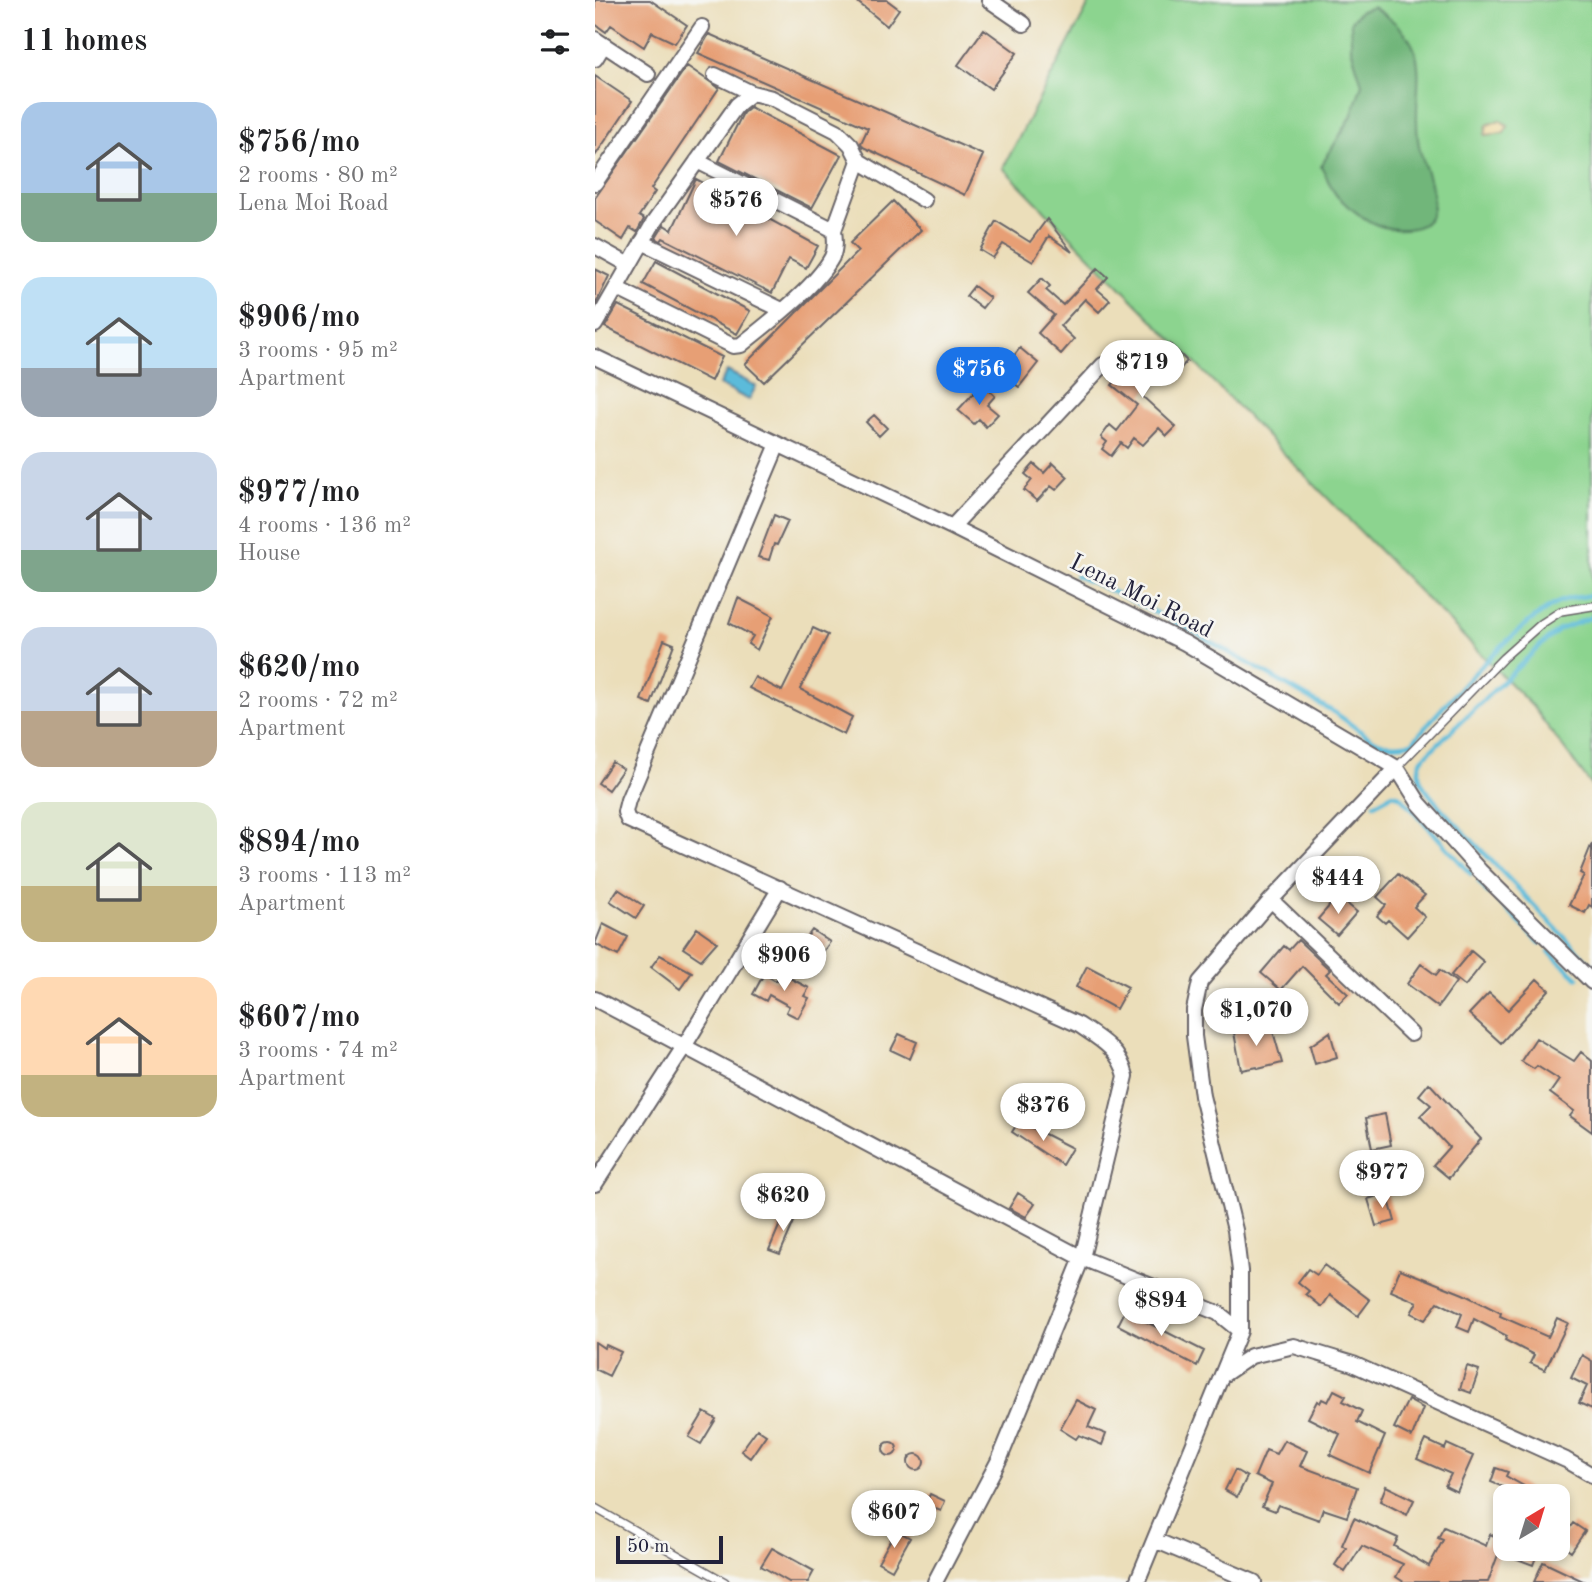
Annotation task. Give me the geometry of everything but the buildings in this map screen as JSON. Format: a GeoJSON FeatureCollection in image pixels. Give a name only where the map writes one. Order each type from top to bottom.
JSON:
{"type":"FeatureCollection","features":[{"type":"Feature","properties":{"kind":"street"},"geometry":{"type":"LineString","coordinates":[[989,0],[1024,24]]}},
{"type":"Feature","properties":{"kind":"street"},"geometry":{"type":"LineString","coordinates":[[595,183],[702,27]]}},
{"type":"Feature","properties":{"kind":"street"},"geometry":{"type":"LineString","coordinates":[[598,48],[648,74]]}},
{"type":"Feature","properties":{"kind":"street"},"geometry":{"type":"LineString","coordinates":[[715,75],[752,93],[772,98],[837,131],[851,145],[859,161],[924,200]]}},
{"type":"Feature","properties":{"kind":"street"},"geometry":{"type":"LineString","coordinates":[[595,326],[642,242],[737,105],[752,93]]}},
{"type":"Feature","properties":{"kind":"street"},"geometry":{"type":"LineString","coordinates":[[697,161],[834,230]]}},
{"type":"Feature","properties":{"kind":"street"},"geometry":{"type":"LineString","coordinates":[[616,288],[733,346],[741,345],[817,277],[832,256],[836,242],[834,230],[859,161]]}},
{"type":"Feature","properties":{"kind":"street"},"geometry":{"type":"LineString","coordinates":[[642,242],[782,310]]}},
{"type":"Feature","properties":{"kind":"street"},"geometry":{"type":"LineString","coordinates":[[595,246],[629,265]]}},
{"type":"Feature","properties":{"kind":"street","name":"Lena Moi Road"},"geometry":{"type":"LineString","coordinates":[[595,357],[952,527],[1185,643],[1397,768],[1419,803],[1480,871],[1592,982]]}},
{"type":"Feature","properties":{"kind":"street"},"geometry":{"type":"LineString","coordinates":[[952,527],[1103,365]]}},
{"type":"Feature","properties":{"kind":"street"},"geometry":{"type":"LineString","coordinates":[[778,444],[625,812],[635,825],[1079,1024],[1120,1058],[1126,1076],[1082,1258],[1000,1458],[935,1582]]}},
{"type":"Feature","properties":{"kind":"street"},"geometry":{"type":"LineString","coordinates":[[1137,1582],[1157,1541],[1240,1331],[1240,1271],[1235,1230],[1202,1096],[1193,1010],[1200,982],[1271,900],[1397,768]]}},
{"type":"Feature","properties":{"kind":"street"},"geometry":{"type":"LineString","coordinates":[[595,1184],[685,1045],[780,888]]}},
{"type":"Feature","properties":{"kind":"street"},"geometry":{"type":"LineString","coordinates":[[1271,900],[1411,1034]]}},
{"type":"Feature","properties":{"kind":"street"},"geometry":{"type":"LineString","coordinates":[[595,999],[1082,1258],[1218,1313],[1240,1331]]}},
{"type":"Feature","properties":{"kind":"street"},"geometry":{"type":"LineString","coordinates":[[1223,1375],[1251,1356],[1294,1346],[1353,1364],[1566,1460],[1592,1475]]}},
{"type":"Feature","properties":{"kind":"street"},"geometry":{"type":"LineString","coordinates":[[1157,1541],[1254,1582]]}},
{"type":"Feature","properties":{"kind":"lane"},"geometry":{"type":"LineString","coordinates":[[1397,768],[1503,658],[1541,624],[1561,611],[1592,606]]}},
{"type":"Feature","properties":{"kind":"lane"},"geometry":{"type":"LineString","coordinates":[[595,1508],[725,1582]]}},
{"type":"Feature","properties":{"kind":"green space"},"geometry":{"type":"Polygon","coordinates":[[[1091,0],[1592,0],[1592,786],[1532,706],[1003,168],[1091,0]]]}},
{"type":"Feature","properties":{"kind":"green space"},"geometry":{"type":"Polygon","coordinates":[[[1373,7],[1394,22],[1407,36],[1415,51],[1418,66],[1418,139],[1431,185],[1433,203],[1432,212],[1423,224],[1407,229],[1382,226],[1356,213],[1337,196],[1321,166],[1351,117],[1362,84],[1351,48],[1351,21],[1360,11],[1373,7]]]}},
{"type":"Feature","properties":{"kind":"sand"},"geometry":{"type":"Polygon","coordinates":[[[1500,120],[1508,126],[1504,133],[1485,135],[1487,125],[1500,120]]]}},
{"type":"Feature","properties":{"kind":"water"},"geometry":{"type":"Polygon","coordinates":[[[727,371],[756,386],[749,400],[719,385],[727,371]]]}},
{"type":"Feature","properties":{"kind":"waterway"},"geometry":{"type":"LineString","coordinates":[[1076,576],[1172,621],[1333,712],[1369,737],[1389,745],[1412,743],[1484,663],[1528,623],[1565,600],[1592,595]]}},
{"type":"Feature","properties":{"kind":"waterway"},"geometry":{"type":"LineString","coordinates":[[1592,617],[1559,630],[1541,645],[1422,759],[1419,766],[1422,784],[1439,806],[1592,966]]}},
{"type":"Feature","properties":{"kind":"waterway"},"geometry":{"type":"LineString","coordinates":[[1374,804],[1393,794],[1400,796],[1471,874]]}},
{"type":"Feature","properties":{"kind":"waterway"},"geometry":{"type":"LineString","coordinates":[[1479,882],[1488,893]]}},
{"type":"Feature","properties":{"kind":"waterway"},"geometry":{"type":"LineString","coordinates":[[1497,900],[1540,943]]}},
{"type":"Feature","properties":{"kind":"waterway"},"geometry":{"type":"LineString","coordinates":[[1549,952],[1578,978]]}}]}
